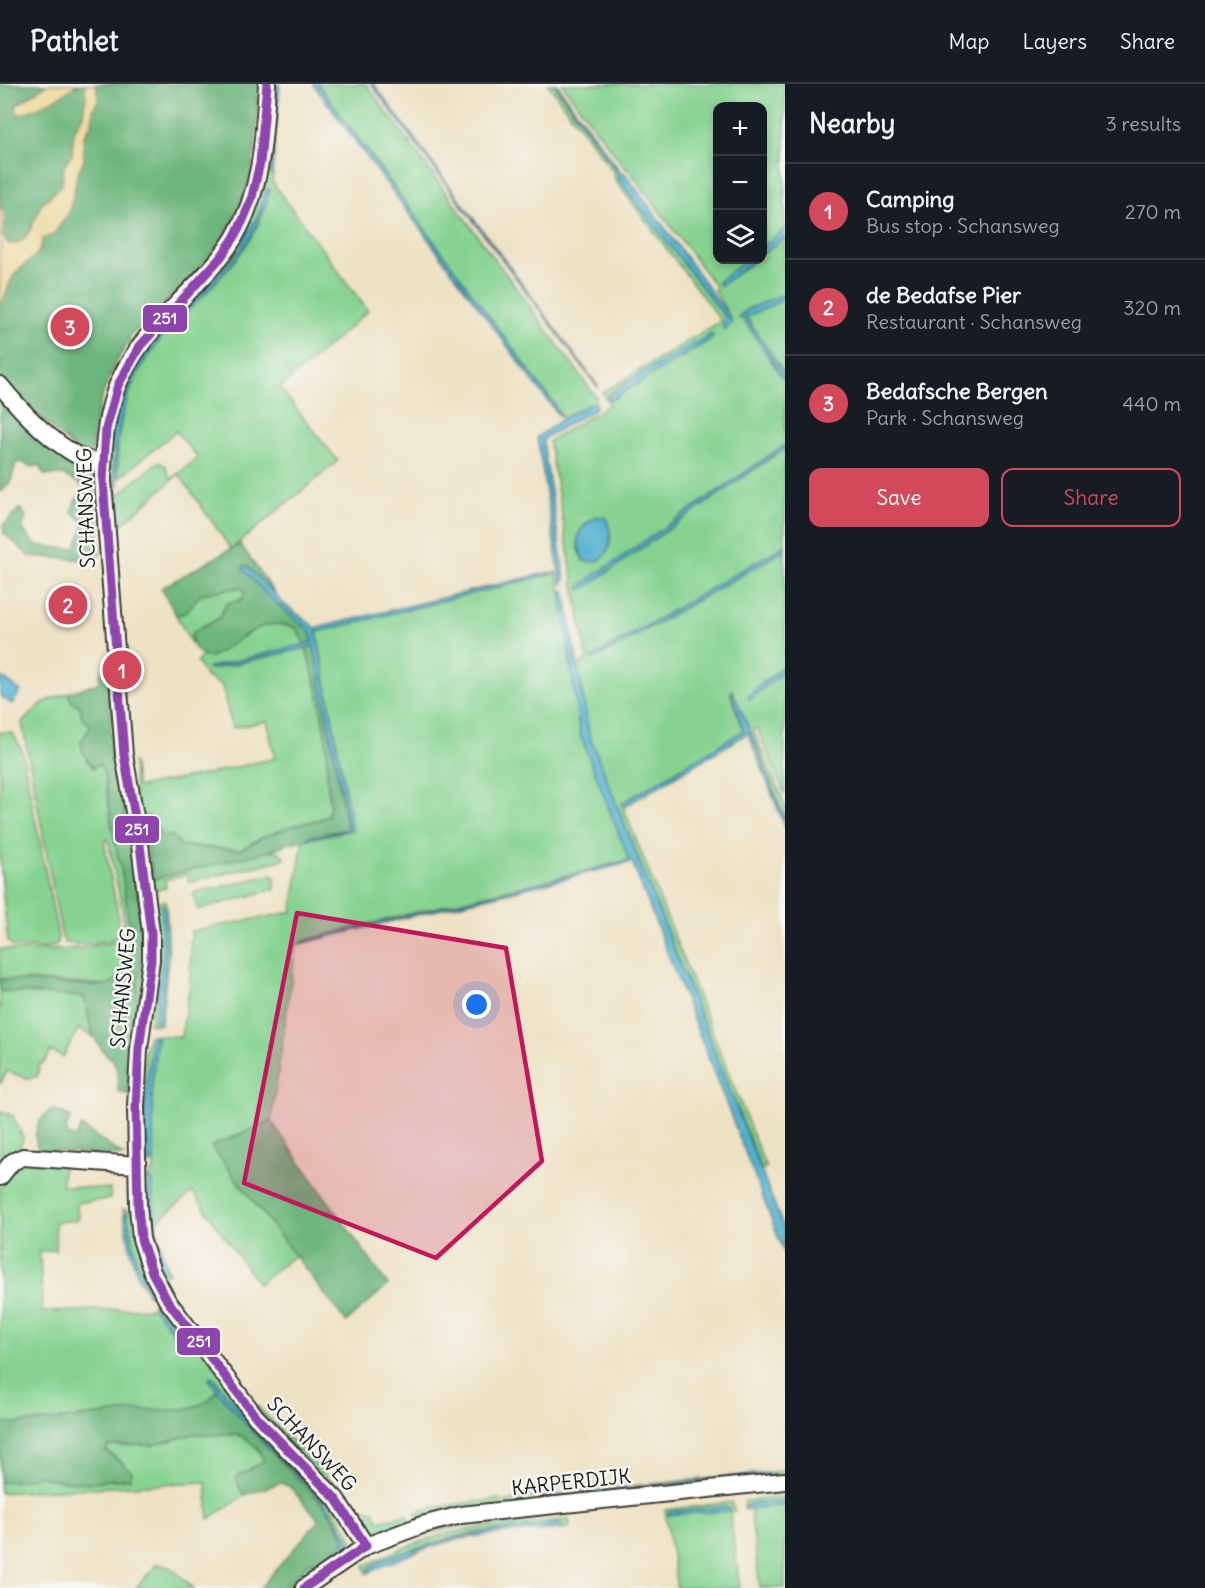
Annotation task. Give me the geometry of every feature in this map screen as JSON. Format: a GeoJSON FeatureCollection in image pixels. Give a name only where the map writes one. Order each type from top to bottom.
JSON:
{"type":"FeatureCollection","features":[{"type":"Feature","properties":{"kind":"street","name":"SCHANSWEG"},"geometry":{"type":"LineString","coordinates":[[267,84],[262,159],[251,203],[233,240],[218,261],[152,329],[126,365],[109,411],[103,444],[124,755],[140,845],[151,933],[151,960],[136,1107],[141,1239],[152,1272],[167,1300],[256,1417],[336,1498],[366,1546]]}},
{"type":"Feature","properties":{"kind":"street"},"geometry":{"type":"LineString","coordinates":[[0,385],[12,400],[51,436],[82,459],[103,462]]}},
{"type":"Feature","properties":{"kind":"street"},"geometry":{"type":"LineString","coordinates":[[0,1177],[12,1162],[23,1157],[137,1165]]}},
{"type":"Feature","properties":{"kind":"street","name":"KARPERDIJK"},"geometry":{"type":"LineString","coordinates":[[304,1588],[366,1546],[422,1525],[461,1515],[785,1481]]}},
{"type":"Feature","properties":{"kind":"highlighted area"},"geometry":{"type":"Polygon","coordinates":[[[297,913],[506,948],[542,1161],[436,1258],[244,1183],[297,913]]]}},
{"type":"Feature","properties":{"kind":"green space"},"geometry":{"type":"Polygon","coordinates":[[[0,84],[48,84],[16,105],[32,110],[84,84],[86,96],[83,116],[74,131],[72,155],[64,166],[62,185],[41,205],[30,231],[23,240],[15,244],[8,243],[3,237],[4,217],[0,205],[0,84]]]}},
{"type":"Feature","properties":{"kind":"green space"},"geometry":{"type":"Polygon","coordinates":[[[96,84],[258,84],[255,150],[243,199],[232,223],[203,264],[128,338],[130,340],[114,366],[103,393],[92,451],[89,453],[76,450],[0,381],[0,306],[13,276],[41,250],[42,239],[75,190],[78,171],[84,161],[83,138],[92,122],[93,109],[98,100],[96,84]]]}},
{"type":"Feature","properties":{"kind":"green space"},"geometry":{"type":"Polygon","coordinates":[[[271,84],[277,84],[270,171],[273,175],[272,182],[368,311],[280,388],[338,461],[231,549],[179,474],[120,526],[118,498],[113,498],[114,525],[119,530],[111,530],[110,496],[119,494],[158,462],[166,466],[172,478],[198,458],[176,431],[119,478],[119,434],[123,413],[130,392],[150,354],[178,320],[225,273],[242,252],[261,217],[270,190],[268,189],[256,220],[238,250],[155,340],[131,377],[123,396],[115,437],[113,485],[116,488],[118,485],[118,489],[108,488],[110,434],[114,411],[131,369],[159,329],[226,258],[248,221],[261,183],[269,124],[271,84]]]}},
{"type":"Feature","properties":{"kind":"green space"},"geometry":{"type":"Polygon","coordinates":[[[318,84],[366,84],[597,398],[595,403],[591,403],[564,419],[318,84]]]}},
{"type":"Feature","properties":{"kind":"green space"},"geometry":{"type":"Polygon","coordinates":[[[548,84],[555,84],[620,176],[618,178],[725,317],[723,328],[731,319],[714,289],[716,287],[562,84],[785,84],[785,229],[767,244],[767,102],[713,102],[713,264],[741,264],[718,282],[720,286],[750,264],[767,264],[767,251],[785,237],[785,294],[748,309],[739,316],[745,321],[785,381],[785,445],[582,584],[579,589],[583,589],[785,448],[785,545],[591,658],[595,659],[785,550],[785,665],[758,686],[750,699],[785,671],[785,795],[757,728],[753,729],[785,805],[785,821],[759,749],[730,692],[743,731],[622,804],[766,1168],[762,1170],[589,734],[578,665],[587,660],[549,441],[609,405],[607,400],[611,400],[711,339],[634,378],[605,397],[602,393],[721,321],[615,180],[614,173],[548,84]],[[596,517],[580,531],[578,547],[583,561],[596,517]]]}},
{"type":"Feature","properties":{"kind":"green space"},"geometry":{"type":"Polygon","coordinates":[[[785,299],[785,375],[746,316],[785,299]]]}},
{"type":"Feature","properties":{"kind":"green space"},"geometry":{"type":"Polygon","coordinates":[[[0,389],[49,440],[91,472],[95,482],[100,555],[87,560],[29,556],[4,533],[3,526],[19,509],[23,511],[26,518],[22,528],[35,545],[69,549],[76,547],[83,527],[82,521],[72,512],[75,501],[85,489],[63,475],[44,475],[40,465],[32,467],[21,462],[16,463],[10,484],[0,492],[0,389]]]}},
{"type":"Feature","properties":{"kind":"green space"},"geometry":{"type":"Polygon","coordinates":[[[240,544],[277,596],[247,566],[243,569],[310,631],[313,642],[305,644],[295,627],[282,624],[270,625],[250,632],[210,657],[196,650],[191,635],[199,628],[220,618],[227,603],[241,600],[245,593],[241,587],[201,594],[185,613],[176,615],[161,588],[240,544]]]}},
{"type":"Feature","properties":{"kind":"green space"},"geometry":{"type":"Polygon","coordinates":[[[556,572],[562,596],[580,735],[630,860],[335,932],[296,945],[271,1121],[212,1147],[295,1255],[258,1284],[193,1192],[155,1223],[154,1218],[151,1225],[162,1267],[169,1273],[159,1277],[146,1239],[142,1182],[154,1171],[152,1085],[157,1037],[152,1037],[147,1083],[148,1165],[142,1163],[144,1050],[151,1035],[181,1037],[190,983],[191,931],[292,912],[303,840],[352,830],[317,632],[556,572]]]}},
{"type":"Feature","properties":{"kind":"green space"},"geometry":{"type":"Polygon","coordinates":[[[241,587],[245,593],[242,600],[223,608],[220,618],[199,628],[191,635],[192,645],[176,615],[185,613],[200,594],[241,587]]]}},
{"type":"Feature","properties":{"kind":"green space"},"geometry":{"type":"Polygon","coordinates":[[[277,624],[295,627],[305,644],[207,668],[213,669],[306,648],[319,696],[327,746],[330,805],[328,816],[263,837],[240,850],[181,845],[178,841],[161,837],[157,826],[153,879],[270,851],[280,852],[285,859],[189,882],[187,874],[165,880],[166,888],[157,890],[151,885],[134,790],[133,761],[137,787],[275,758],[267,721],[232,728],[222,686],[205,676],[197,662],[202,656],[210,657],[260,626],[277,624]]]}},
{"type":"Feature","properties":{"kind":"green space"},"geometry":{"type":"Polygon","coordinates":[[[314,646],[347,829],[308,837],[308,839],[289,843],[270,851],[153,879],[142,816],[148,815],[153,819],[161,836],[172,836],[181,846],[240,850],[263,837],[291,826],[328,816],[330,805],[327,746],[319,696],[306,648],[314,646]]]}},
{"type":"Feature","properties":{"kind":"green space"},"geometry":{"type":"Polygon","coordinates":[[[102,670],[109,671],[113,725],[110,728],[140,910],[140,971],[130,1050],[129,1095],[118,1091],[117,1071],[113,1060],[105,1054],[93,1036],[84,997],[0,991],[0,979],[95,986],[110,984],[120,977],[131,936],[104,772],[100,764],[93,768],[83,753],[81,741],[90,729],[90,724],[82,718],[80,706],[72,702],[68,693],[100,682],[99,676],[102,670]]]}},
{"type":"Feature","properties":{"kind":"green space"},"geometry":{"type":"Polygon","coordinates":[[[68,693],[72,702],[80,706],[82,718],[90,724],[83,753],[88,762],[100,764],[104,772],[131,936],[120,977],[105,985],[0,979],[0,949],[76,948],[121,940],[125,933],[108,839],[104,842],[118,915],[119,936],[107,941],[85,944],[65,943],[62,937],[22,722],[44,702],[68,693]]]}},
{"type":"Feature","properties":{"kind":"green space"},"geometry":{"type":"Polygon","coordinates":[[[0,732],[13,733],[22,751],[58,936],[57,944],[51,947],[13,946],[8,942],[0,861],[0,732]]]}},
{"type":"Feature","properties":{"kind":"green space"},"geometry":{"type":"Polygon","coordinates":[[[118,734],[147,948],[129,1095],[130,1050],[140,971],[140,910],[111,735],[118,734]]]}},
{"type":"Feature","properties":{"kind":"green space"},"geometry":{"type":"Polygon","coordinates":[[[271,875],[275,877],[275,889],[198,910],[193,893],[271,875]]]}},
{"type":"Feature","properties":{"kind":"green space"},"geometry":{"type":"Polygon","coordinates":[[[160,901],[166,901],[169,954],[161,1024],[156,1025],[150,1024],[155,907],[160,901]]]}},
{"type":"Feature","properties":{"kind":"green space"},"geometry":{"type":"Polygon","coordinates":[[[0,991],[84,997],[93,1036],[78,1029],[63,1057],[51,1051],[43,1064],[40,1063],[37,1077],[26,1078],[7,1071],[0,1085],[0,991]]]}},
{"type":"Feature","properties":{"kind":"green space"},"geometry":{"type":"Polygon","coordinates":[[[52,1109],[71,1117],[66,1128],[68,1135],[76,1138],[81,1126],[124,1156],[38,1150],[37,1127],[52,1109]]]}},
{"type":"Feature","properties":{"kind":"green space"},"geometry":{"type":"Polygon","coordinates":[[[0,1111],[13,1116],[23,1138],[18,1154],[0,1171],[0,1163],[8,1156],[0,1160],[0,1111]]]}},
{"type":"Feature","properties":{"kind":"green space"},"geometry":{"type":"Polygon","coordinates":[[[271,1121],[388,1285],[346,1322],[211,1146],[271,1121]]]}},
{"type":"Feature","properties":{"kind":"green space"},"geometry":{"type":"Polygon","coordinates":[[[26,1161],[63,1164],[62,1186],[110,1189],[110,1199],[77,1203],[78,1220],[55,1222],[56,1250],[40,1251],[42,1312],[153,1308],[152,1304],[156,1301],[162,1302],[328,1496],[353,1539],[350,1547],[296,1588],[283,1588],[309,1562],[319,1562],[349,1540],[329,1506],[261,1436],[213,1377],[209,1379],[217,1390],[213,1396],[203,1404],[188,1408],[140,1410],[50,1421],[0,1423],[0,1188],[13,1167],[26,1161]]]}},
{"type":"Feature","properties":{"kind":"green space"},"geometry":{"type":"Polygon","coordinates":[[[123,1209],[133,1213],[155,1289],[148,1295],[146,1291],[149,1289],[137,1263],[127,1213],[124,1216],[123,1209]]]}},
{"type":"Feature","properties":{"kind":"green space"},"geometry":{"type":"Polygon","coordinates":[[[217,1390],[259,1439],[326,1508],[345,1539],[343,1544],[319,1561],[309,1562],[283,1588],[260,1588],[319,1520],[289,1486],[280,1483],[245,1495],[239,1487],[237,1476],[264,1462],[259,1450],[238,1434],[194,1434],[154,1445],[108,1446],[106,1451],[132,1472],[130,1479],[90,1483],[55,1480],[41,1476],[0,1482],[0,1423],[50,1421],[140,1410],[188,1408],[206,1402],[217,1390]]]}},
{"type":"Feature","properties":{"kind":"green space"},"geometry":{"type":"Polygon","coordinates":[[[256,1405],[353,1503],[361,1508],[374,1511],[378,1521],[405,1515],[409,1518],[408,1523],[375,1536],[365,1533],[262,1417],[256,1405]]]}},
{"type":"Feature","properties":{"kind":"green space"},"geometry":{"type":"Polygon","coordinates":[[[194,1434],[243,1437],[250,1441],[264,1462],[249,1469],[242,1492],[245,1495],[209,1519],[206,1482],[0,1493],[0,1482],[41,1476],[55,1480],[90,1483],[130,1479],[123,1463],[106,1450],[108,1446],[154,1445],[194,1434]]]}},
{"type":"Feature","properties":{"kind":"green space"},"geometry":{"type":"Polygon","coordinates":[[[785,1470],[785,1476],[419,1518],[415,1513],[428,1508],[499,1499],[500,1502],[518,1500],[517,1497],[541,1496],[543,1498],[626,1489],[627,1487],[640,1488],[774,1474],[774,1472],[785,1470]]]}},
{"type":"Feature","properties":{"kind":"green space"},"geometry":{"type":"Polygon","coordinates":[[[785,1497],[785,1501],[747,1505],[747,1509],[744,1510],[745,1501],[785,1497]]]}},
{"type":"Feature","properties":{"kind":"green space"},"geometry":{"type":"Polygon","coordinates":[[[731,1502],[735,1511],[730,1512],[740,1588],[677,1588],[665,1510],[731,1502]]]}},
{"type":"Feature","properties":{"kind":"green space"},"geometry":{"type":"Polygon","coordinates":[[[785,1505],[785,1588],[760,1588],[750,1509],[785,1505]]]}},
{"type":"Feature","properties":{"kind":"green space"},"geometry":{"type":"Polygon","coordinates":[[[562,1508],[566,1513],[473,1523],[423,1535],[422,1531],[562,1508]]]}},
{"type":"Feature","properties":{"kind":"green space"},"geometry":{"type":"Polygon","coordinates":[[[569,1519],[570,1527],[563,1529],[558,1524],[477,1532],[446,1539],[368,1570],[370,1572],[367,1574],[364,1566],[404,1548],[445,1534],[491,1526],[569,1519]]]}},
{"type":"Feature","properties":{"kind":"green space"},"geometry":{"type":"Polygon","coordinates":[[[157,1564],[169,1566],[194,1588],[136,1588],[157,1564]]]}},
{"type":"Feature","properties":{"kind":"sand"},"geometry":{"type":"Polygon","coordinates":[[[48,84],[78,84],[49,102],[18,115],[16,106],[48,84]]]}},
{"type":"Feature","properties":{"kind":"sand"},"geometry":{"type":"Polygon","coordinates":[[[84,84],[96,84],[98,100],[93,109],[92,122],[83,138],[84,161],[78,171],[69,213],[53,235],[42,239],[35,256],[14,275],[0,306],[0,205],[4,217],[3,237],[8,243],[15,244],[23,240],[30,231],[41,205],[62,185],[64,166],[72,155],[74,131],[83,116],[86,96],[84,84]]]}},
{"type":"Feature","properties":{"kind":"water"},"geometry":{"type":"Polygon","coordinates":[[[277,84],[280,84],[272,176],[270,171],[277,84]]]}},
{"type":"Feature","properties":{"kind":"water"},"geometry":{"type":"Polygon","coordinates":[[[313,84],[318,84],[554,404],[560,416],[559,416],[313,84]]]}},
{"type":"Feature","properties":{"kind":"water"},"geometry":{"type":"Polygon","coordinates":[[[371,84],[374,84],[598,388],[371,84]]]}},
{"type":"Feature","properties":{"kind":"water"},"geometry":{"type":"Polygon","coordinates":[[[555,84],[620,171],[625,173],[726,312],[732,323],[726,330],[723,328],[725,317],[618,179],[620,176],[555,84]]]}},
{"type":"Feature","properties":{"kind":"water"},"geometry":{"type":"Polygon","coordinates":[[[269,189],[265,206],[250,238],[236,259],[165,334],[149,354],[136,376],[124,407],[120,427],[117,460],[119,484],[115,487],[113,436],[118,411],[130,379],[141,358],[157,337],[237,253],[259,213],[266,190],[269,189]]]}},
{"type":"Feature","properties":{"kind":"water"},"geometry":{"type":"Polygon","coordinates":[[[785,229],[785,237],[767,251],[767,244],[785,229]]]}},
{"type":"Feature","properties":{"kind":"water"},"geometry":{"type":"Polygon","coordinates":[[[741,264],[750,264],[720,286],[718,282],[741,264]]]}},
{"type":"Feature","properties":{"kind":"water"},"geometry":{"type":"Polygon","coordinates":[[[785,294],[785,299],[746,317],[785,375],[785,381],[743,319],[739,318],[748,309],[785,294]]]}},
{"type":"Feature","properties":{"kind":"water"},"geometry":{"type":"Polygon","coordinates":[[[711,334],[713,335],[711,339],[611,400],[605,398],[634,378],[711,334]]]}},
{"type":"Feature","properties":{"kind":"water"},"geometry":{"type":"Polygon","coordinates":[[[591,403],[597,405],[595,409],[546,437],[543,442],[565,580],[563,584],[559,572],[537,437],[591,403]]]}},
{"type":"Feature","properties":{"kind":"water"},"geometry":{"type":"Polygon","coordinates":[[[785,445],[785,448],[583,589],[579,589],[582,584],[785,445]]]}},
{"type":"Feature","properties":{"kind":"water"},"geometry":{"type":"Polygon","coordinates":[[[115,497],[118,498],[119,528],[114,525],[112,500],[115,497]]]}},
{"type":"Feature","properties":{"kind":"water"},"geometry":{"type":"Polygon","coordinates":[[[596,517],[605,517],[608,524],[609,548],[600,560],[584,561],[578,536],[584,526],[596,517]]]}},
{"type":"Feature","properties":{"kind":"water"},"geometry":{"type":"Polygon","coordinates":[[[785,545],[785,550],[595,659],[591,658],[785,545]]]}},
{"type":"Feature","properties":{"kind":"water"},"geometry":{"type":"Polygon","coordinates":[[[243,566],[247,566],[283,603],[316,628],[549,572],[551,574],[317,632],[352,830],[309,839],[308,837],[346,830],[348,827],[314,646],[213,669],[207,668],[313,642],[310,631],[271,599],[243,569],[243,566]]]}},
{"type":"Feature","properties":{"kind":"water"},"geometry":{"type":"Polygon","coordinates":[[[565,590],[589,734],[785,1231],[785,1255],[632,862],[302,942],[629,860],[580,735],[561,592],[565,590]]]}},
{"type":"Feature","properties":{"kind":"water"},"geometry":{"type":"Polygon","coordinates":[[[785,665],[785,671],[750,699],[748,698],[749,695],[785,665]]]}},
{"type":"Feature","properties":{"kind":"water"},"geometry":{"type":"Polygon","coordinates":[[[0,676],[21,691],[12,704],[0,696],[0,676]]]}},
{"type":"Feature","properties":{"kind":"water"},"geometry":{"type":"Polygon","coordinates":[[[731,690],[753,739],[785,821],[785,828],[748,733],[624,807],[622,803],[743,731],[731,690]]]}},
{"type":"Feature","properties":{"kind":"water"},"geometry":{"type":"Polygon","coordinates":[[[161,905],[164,905],[166,920],[166,963],[159,1022],[155,1023],[163,955],[161,905]]]}},
{"type":"Feature","properties":{"kind":"water"},"geometry":{"type":"Polygon","coordinates":[[[152,1036],[157,1036],[152,1085],[154,1162],[150,1164],[146,1118],[152,1036]]]}},
{"type":"Feature","properties":{"kind":"water"},"geometry":{"type":"Polygon","coordinates":[[[148,1179],[152,1181],[156,1226],[168,1270],[166,1272],[156,1253],[153,1240],[149,1214],[148,1179]]]}},
{"type":"Feature","properties":{"kind":"water"},"geometry":{"type":"Polygon","coordinates":[[[127,1213],[137,1263],[149,1292],[138,1278],[135,1268],[124,1216],[127,1213]]]}},
{"type":"Feature","properties":{"kind":"water"},"geometry":{"type":"Polygon","coordinates":[[[156,1304],[187,1344],[186,1347],[154,1308],[156,1304]]]}},
{"type":"Feature","properties":{"kind":"water"},"geometry":{"type":"Polygon","coordinates":[[[211,1376],[261,1436],[329,1506],[349,1540],[346,1547],[319,1562],[345,1542],[341,1529],[322,1502],[227,1402],[209,1379],[211,1376]]]}},
{"type":"Feature","properties":{"kind":"water"},"geometry":{"type":"Polygon","coordinates":[[[774,1472],[775,1474],[634,1487],[634,1486],[774,1472]]]}},
{"type":"Feature","properties":{"kind":"water"},"geometry":{"type":"Polygon","coordinates":[[[627,1487],[543,1498],[540,1497],[627,1487]]]}},
{"type":"Feature","properties":{"kind":"water"},"geometry":{"type":"Polygon","coordinates":[[[785,1501],[785,1505],[747,1509],[746,1507],[750,1504],[785,1501]]]}},
{"type":"Feature","properties":{"kind":"water"},"geometry":{"type":"Polygon","coordinates":[[[730,1508],[730,1511],[668,1515],[669,1512],[730,1508]]]}},
{"type":"Feature","properties":{"kind":"water"},"geometry":{"type":"Polygon","coordinates":[[[562,1525],[563,1529],[493,1534],[452,1541],[411,1554],[370,1572],[368,1569],[397,1555],[451,1539],[562,1525]]]}},
{"type":"Feature","properties":{"kind":"transit line","name":"251"},"geometry":{"type":"LineString","coordinates":[[267,84],[260,163],[251,201],[243,220],[221,257],[140,346],[118,385],[106,429],[103,481],[124,755],[140,845],[151,933],[151,960],[139,1049],[136,1107],[138,1206],[141,1239],[152,1272],[167,1300],[256,1417],[336,1499],[366,1546]]}},
{"type":"Feature","properties":{"kind":"transit line","name":"251"},"geometry":{"type":"LineString","coordinates":[[304,1588],[366,1546]]}},
{"type":"Feature","properties":{"kind":"place","name":"Bedafsche Bergen"},"geometry":{"type":"Point","coordinates":[70,327]}},
{"type":"Feature","properties":{"kind":"place","name":"de Bedafse Pier"},"geometry":{"type":"Point","coordinates":[68,605]}},
{"type":"Feature","properties":{"kind":"place","name":"Camping"},"geometry":{"type":"Point","coordinates":[122,670]}}]}
